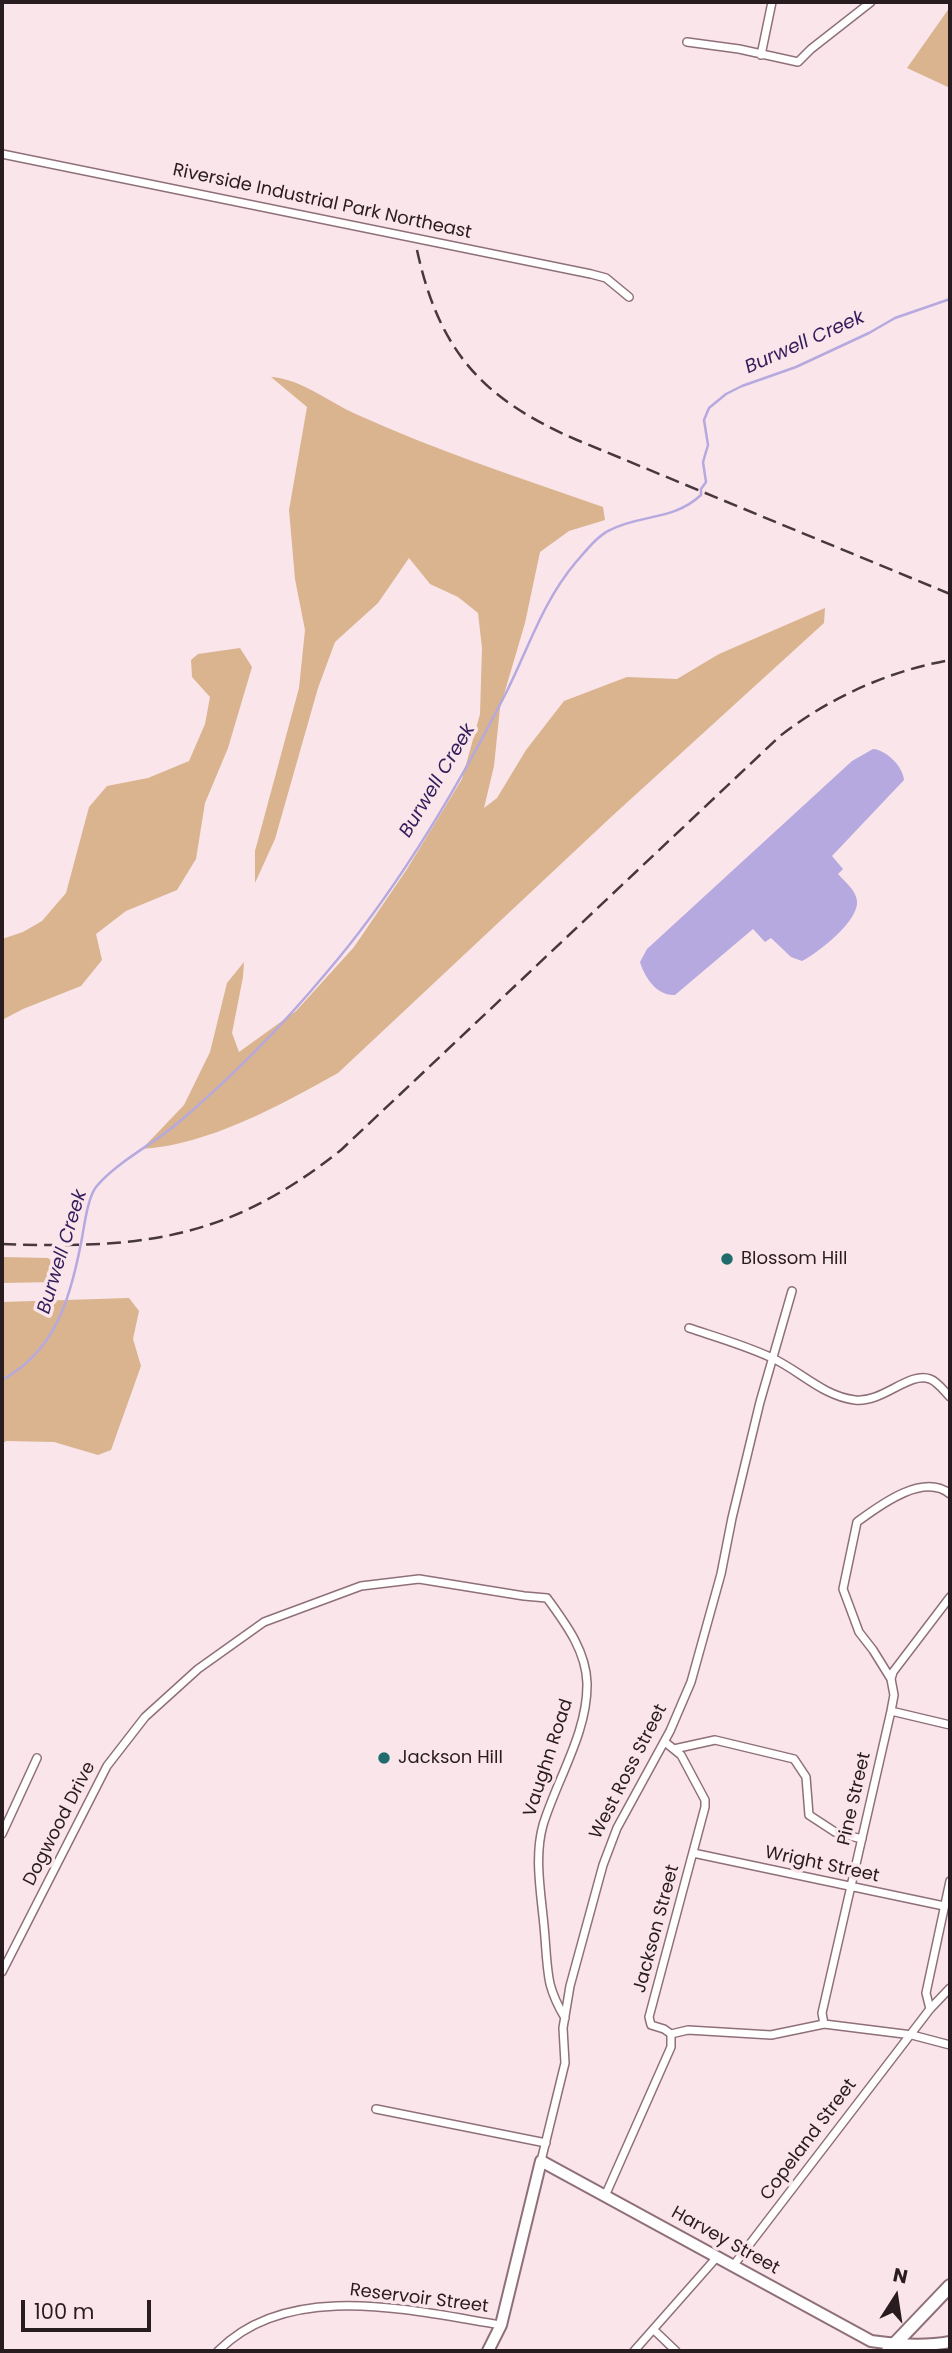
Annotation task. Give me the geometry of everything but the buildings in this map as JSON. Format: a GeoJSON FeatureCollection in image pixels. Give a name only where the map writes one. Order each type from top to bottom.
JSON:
{"type":"FeatureCollection","features":[{"type":"Feature","properties":{"kind":"main road"},"geometry":{"type":"LineString","coordinates":[[891,2348],[950,2286]]}},
{"type":"Feature","properties":{"kind":"street"},"geometry":{"type":"LineString","coordinates":[[761,55],[772,2]]}},
{"type":"Feature","properties":{"kind":"street"},"geometry":{"type":"LineString","coordinates":[[687,42],[739,49],[798,62],[871,2]]}},
{"type":"Feature","properties":{"kind":"street","name":"Riverside Industrial Park Northeast"},"geometry":{"type":"LineString","coordinates":[[2,154],[592,274],[606,278],[629,297]]}},
{"type":"Feature","properties":{"kind":"street","name":"West Ross Street"},"geometry":{"type":"LineString","coordinates":[[488,2351],[501,2325],[546,2143],[565,2063],[563,2028],[570,1986],[609,1845],[665,1742],[691,1682],[709,1625],[771,1357],[792,1291]]}},
{"type":"Feature","properties":{"kind":"street"},"geometry":{"type":"LineString","coordinates":[[689,1328],[771,1357],[824,1389],[850,1399],[875,1398],[913,1378],[935,1383],[950,1396]]}},
{"type":"Feature","properties":{"kind":"street"},"geometry":{"type":"LineString","coordinates":[[891,1679],[859,1632],[843,1589],[858,1522],[890,1497],[919,1487],[948,1489]]}},
{"type":"Feature","properties":{"kind":"street","name":"Dogwood Drive"},"geometry":{"type":"LineString","coordinates":[[2,1972],[107,1766],[145,1717],[198,1669],[264,1622],[361,1586],[419,1579],[547,1598]]}},
{"type":"Feature","properties":{"kind":"street"},"geometry":{"type":"LineString","coordinates":[[891,1679],[898,1664],[950,1597]]}},
{"type":"Feature","properties":{"kind":"street","name":"Vaughn Road"},"geometry":{"type":"LineString","coordinates":[[547,1598],[572,1633],[586,1671],[587,1684],[585,1704],[576,1736],[542,1828],[540,1854],[540,1891],[551,1986],[565,2018]]}},
{"type":"Feature","properties":{"kind":"street","name":"Pine Street"},"geometry":{"type":"LineString","coordinates":[[824,2024],[822,2013],[891,1711],[894,1695],[891,1679]]}},
{"type":"Feature","properties":{"kind":"street"},"geometry":{"type":"LineString","coordinates":[[891,1711],[950,1726]]}},
{"type":"Feature","properties":{"kind":"street"},"geometry":{"type":"LineString","coordinates":[[674,1749],[715,1740],[794,1759],[806,1777],[809,1815],[835,1832],[862,1839]]}},
{"type":"Feature","properties":{"kind":"street","name":"Jackson Street"},"geometry":{"type":"LineString","coordinates":[[665,1742],[681,1755],[705,1801],[649,2017],[651,2025],[671,2034]]}},
{"type":"Feature","properties":{"kind":"street"},"geometry":{"type":"LineString","coordinates":[[2,1834],[37,1758]]}},
{"type":"Feature","properties":{"kind":"street","name":"Wright Street"},"geometry":{"type":"LineString","coordinates":[[693,1853],[944,1906]]}},
{"type":"Feature","properties":{"kind":"street"},"geometry":{"type":"LineString","coordinates":[[930,2010],[926,1993],[950,1884]]}},
{"type":"Feature","properties":{"kind":"street","name":"Copeland Street"},"geometry":{"type":"LineString","coordinates":[[733,2266],[930,2010],[950,1988]]}},
{"type":"Feature","properties":{"kind":"street"},"geometry":{"type":"LineString","coordinates":[[606,2196],[671,2047],[671,2034],[688,2030],[771,2035],[824,2024],[912,2035],[950,2045]]}},
{"type":"Feature","properties":{"kind":"street"},"geometry":{"type":"LineString","coordinates":[[376,2109],[546,2143]]}},
{"type":"Feature","properties":{"kind":"street","name":"Harvey Street"},"geometry":{"type":"LineString","coordinates":[[541,2161],[871,2341],[891,2348],[950,2342]]}},
{"type":"Feature","properties":{"kind":"street"},"geometry":{"type":"LineString","coordinates":[[634,2351],[717,2257]]}},
{"type":"Feature","properties":{"kind":"street","name":"Reservoir Street"},"geometry":{"type":"LineString","coordinates":[[218,2351],[227,2342],[267,2319],[317,2308],[352,2305],[501,2325]]}},
{"type":"Feature","properties":{"kind":"street"},"geometry":{"type":"LineString","coordinates":[[654,2330],[676,2351]]}},
{"type":"Feature","properties":{"kind":"shaded area"},"geometry":{"type":"Polygon","coordinates":[[[950,7],[950,88],[907,68],[950,7]]]}},
{"type":"Feature","properties":{"kind":"shaded area"},"geometry":{"type":"Polygon","coordinates":[[[271,377],[294,382],[358,415],[479,464],[603,507],[605,520],[569,531],[540,552],[525,623],[500,708],[494,766],[484,808],[497,798],[526,750],[564,701],[627,677],[677,679],[719,654],[825,608],[824,623],[610,818],[338,1073],[293,1098],[218,1132],[167,1146],[142,1149],[184,1105],[210,1052],[227,983],[244,962],[232,1033],[239,1052],[296,1011],[354,947],[407,869],[462,779],[480,714],[482,648],[478,613],[458,597],[430,584],[409,558],[378,603],[335,642],[318,688],[275,839],[255,883],[255,851],[299,688],[305,630],[295,579],[289,510],[307,407],[271,377]]]}},
{"type":"Feature","properties":{"kind":"shaded area"},"geometry":{"type":"Polygon","coordinates":[[[240,648],[252,667],[228,748],[205,803],[196,859],[177,890],[126,911],[96,934],[102,960],[81,986],[2,1020],[2,939],[23,932],[42,921],[66,893],[89,807],[107,786],[148,778],[189,761],[205,724],[210,697],[192,677],[191,660],[198,654],[240,648]]]}},
{"type":"Feature","properties":{"kind":"shaded area"},"geometry":{"type":"Polygon","coordinates":[[[873,749],[883,752],[893,760],[901,769],[904,780],[832,856],[843,869],[838,874],[852,890],[857,901],[852,918],[845,927],[827,944],[802,961],[791,957],[771,938],[765,942],[753,929],[675,995],[657,989],[645,974],[640,962],[647,949],[852,761],[873,749]]]}},
{"type":"Feature","properties":{"kind":"shaded area"},"geometry":{"type":"Polygon","coordinates":[[[2,1257],[48,1258],[62,1269],[56,1282],[2,1283],[2,1257]]]}},
{"type":"Feature","properties":{"kind":"shaded area"},"geometry":{"type":"Polygon","coordinates":[[[129,1298],[139,1311],[133,1339],[141,1366],[111,1450],[98,1455],[54,1442],[2,1443],[2,1302],[129,1298]]]}},
{"type":"Feature","properties":{"kind":"waterway","name":"Burwell Creek"},"geometry":{"type":"LineString","coordinates":[[2,1380],[35,1354],[57,1322],[77,1264],[88,1206],[96,1187],[199,1105],[274,1031],[353,940],[402,872],[468,764],[507,691],[545,608],[564,577],[596,540],[610,530],[679,509],[701,495],[701,489],[706,482],[703,462],[708,445],[704,420],[709,408],[726,394],[742,386],[796,367],[895,318],[950,299]]}},
{"type":"Feature","properties":{"kind":"railway"},"geometry":{"type":"LineString","coordinates":[[417,250],[426,285],[452,344],[470,368],[515,407],[577,440],[950,594]]}},
{"type":"Feature","properties":{"kind":"railway"},"geometry":{"type":"LineString","coordinates":[[2,1244],[98,1244],[182,1233],[221,1221],[300,1180],[341,1150],[780,736],[799,722],[860,688],[904,671],[950,660]]}},
{"type":"Feature","properties":{"kind":"place","name":"Blossom Hill"},"geometry":{"type":"Point","coordinates":[727,1259]}},
{"type":"Feature","properties":{"kind":"place","name":"Jackson Hill"},"geometry":{"type":"Point","coordinates":[384,1758]}}]}
